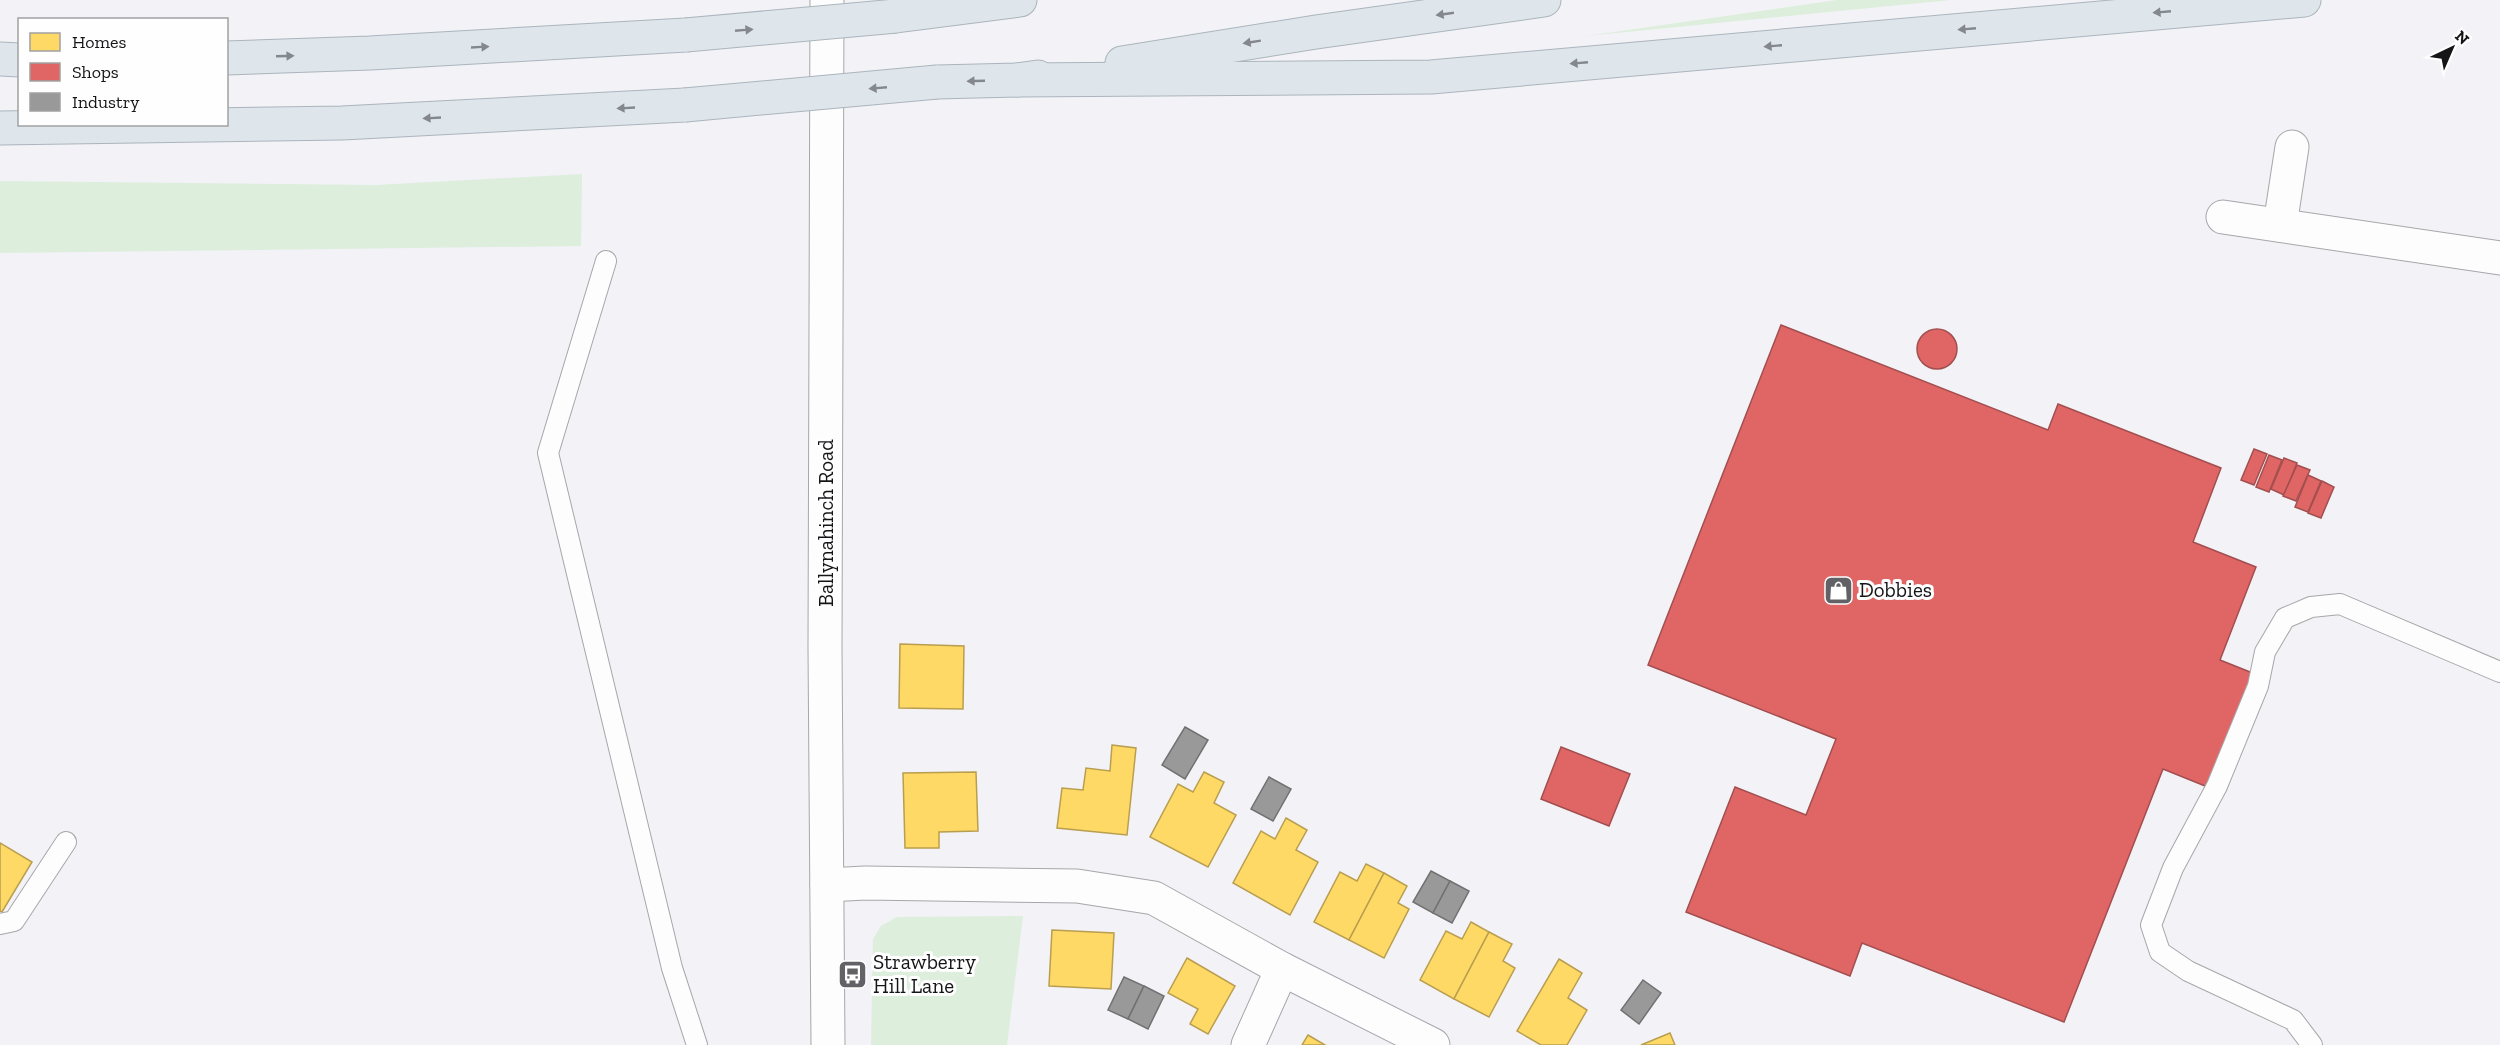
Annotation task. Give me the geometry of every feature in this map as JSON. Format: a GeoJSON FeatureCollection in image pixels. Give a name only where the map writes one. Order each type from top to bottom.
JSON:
{"type":"FeatureCollection","features":[{"type":"Feature","properties":{"kind":"highway"},"geometry":{"type":"LineString","coordinates":[[946,10],[979,0]]}},
{"type":"Feature","properties":{"kind":"highway"},"geometry":{"type":"LineString","coordinates":[[228,58],[370,53],[686,35],[896,16],[1020,0]]}},
{"type":"Feature","properties":{"kind":"highway"},"geometry":{"type":"LineString","coordinates":[[1017,80],[1316,32],[1544,0]]}},
{"type":"Feature","properties":{"kind":"highway"},"geometry":{"type":"LineString","coordinates":[[228,125],[342,123],[685,105],[937,82],[1431,77],[2304,0]]}},
{"type":"Feature","properties":{"kind":"highway"},"geometry":{"type":"LineString","coordinates":[[0,59],[18,60]]}},
{"type":"Feature","properties":{"kind":"highway"},"geometry":{"type":"LineString","coordinates":[[0,128],[137,126]]}},
{"type":"Feature","properties":{"kind":"street","name":"Ballynahinch Road"},"geometry":{"type":"LineString","coordinates":[[827,0],[828,1045]]}},
{"type":"Feature","properties":{"kind":"street"},"geometry":{"type":"LineString","coordinates":[[2280,225],[2292,147]]}},
{"type":"Feature","properties":{"kind":"street"},"geometry":{"type":"LineString","coordinates":[[2223,217],[2500,258]]}},
{"type":"Feature","properties":{"kind":"street"},"geometry":{"type":"LineString","coordinates":[[827,885],[865,883],[1077,886],[1154,898],[1282,969],[1433,1045]]}},
{"type":"Feature","properties":{"kind":"street"},"geometry":{"type":"LineString","coordinates":[[1248,1045],[1282,969]]}},
{"type":"Feature","properties":{"kind":"lane"},"geometry":{"type":"LineString","coordinates":[[606,261],[548,453],[672,968],[697,1045]]}},
{"type":"Feature","properties":{"kind":"lane"},"geometry":{"type":"LineString","coordinates":[[2312,1045],[2293,1020],[2188,971],[2160,952],[2151,925],[2173,868],[2217,786],[2258,686],[2265,652],[2285,618],[2311,607],[2340,604],[2500,672]]}},
{"type":"Feature","properties":{"kind":"lane"},"geometry":{"type":"LineString","coordinates":[[0,924],[14,921],[66,842]]}},
{"type":"Feature","properties":{"kind":"green space"},"geometry":{"type":"Polygon","coordinates":[[[1837,0],[1951,0],[1586,36],[1837,0]]]}},
{"type":"Feature","properties":{"kind":"green space"},"geometry":{"type":"Polygon","coordinates":[[[582,174],[581,246],[0,253],[0,181],[376,185],[582,174]]]}},
{"type":"Feature","properties":{"kind":"green space"},"geometry":{"type":"Polygon","coordinates":[[[1023,916],[1007,1045],[871,1045],[873,939],[881,926],[897,917],[1023,916]]]}},
{"type":"Feature","properties":{"kind":"building: Homes"},"geometry":{"type":"Polygon","coordinates":[[[900,644],[964,646],[963,709],[899,708],[900,644]]]}},
{"type":"Feature","properties":{"kind":"building: Homes"},"geometry":{"type":"Polygon","coordinates":[[[1112,745],[1136,748],[1127,835],[1057,828],[1062,788],[1083,790],[1086,768],[1110,771],[1112,745]]]}},
{"type":"Feature","properties":{"kind":"building: Homes"},"geometry":{"type":"Polygon","coordinates":[[[976,772],[978,831],[939,832],[939,848],[905,848],[903,773],[976,772]]]}},
{"type":"Feature","properties":{"kind":"building: Homes"},"geometry":{"type":"Polygon","coordinates":[[[1204,772],[1224,782],[1214,803],[1236,815],[1208,867],[1150,837],[1178,784],[1193,792],[1204,772]]]}},
{"type":"Feature","properties":{"kind":"building: Homes"},"geometry":{"type":"Polygon","coordinates":[[[1286,818],[1307,830],[1296,850],[1318,862],[1290,915],[1233,883],[1261,831],[1275,839],[1286,818]]]}},
{"type":"Feature","properties":{"kind":"building: Homes"},"geometry":{"type":"Polygon","coordinates":[[[0,843],[32,862],[2,912],[0,911],[0,843]]]}},
{"type":"Feature","properties":{"kind":"building: Homes"},"geometry":{"type":"Polygon","coordinates":[[[1366,864],[1384,873],[1349,940],[1314,922],[1340,872],[1357,881],[1366,864]]]}},
{"type":"Feature","properties":{"kind":"building: Homes"},"geometry":{"type":"Polygon","coordinates":[[[1384,873],[1407,886],[1398,903],[1409,909],[1384,958],[1349,940],[1384,873]]]}},
{"type":"Feature","properties":{"kind":"building: Homes"},"geometry":{"type":"Polygon","coordinates":[[[1471,922],[1489,932],[1454,999],[1420,980],[1446,931],[1462,939],[1471,922]]]}},
{"type":"Feature","properties":{"kind":"building: Homes"},"geometry":{"type":"Polygon","coordinates":[[[1052,930],[1114,933],[1111,989],[1049,986],[1052,930]]]}},
{"type":"Feature","properties":{"kind":"building: Homes"},"geometry":{"type":"Polygon","coordinates":[[[1489,932],[1512,944],[1503,961],[1515,968],[1489,1017],[1454,999],[1489,932]]]}},
{"type":"Feature","properties":{"kind":"building: Homes"},"geometry":{"type":"Polygon","coordinates":[[[1187,958],[1235,986],[1208,1034],[1190,1024],[1198,1009],[1168,993],[1187,958]]]}},
{"type":"Feature","properties":{"kind":"building: Homes"},"geometry":{"type":"Polygon","coordinates":[[[1559,959],[1582,973],[1568,998],[1587,1010],[1567,1045],[1541,1045],[1517,1031],[1559,959]]]}},
{"type":"Feature","properties":{"kind":"building: Homes"},"geometry":{"type":"Polygon","coordinates":[[[1670,1033],[1675,1045],[1641,1045],[1670,1033]]]}},
{"type":"Feature","properties":{"kind":"building: Homes"},"geometry":{"type":"Polygon","coordinates":[[[1308,1035],[1325,1045],[1302,1045],[1308,1035]]]}},
{"type":"Feature","properties":{"kind":"building: Shops"},"geometry":{"type":"Polygon","coordinates":[[[1781,325],[2048,430],[2058,404],[2221,468],[2193,542],[2256,567],[2220,660],[2255,674],[2210,788],[2163,769],[2064,1022],[1862,943],[1850,976],[1686,912],[1735,787],[1806,815],[1836,739],[1648,665],[1781,325]]]}},
{"type":"Feature","properties":{"kind":"building: Shops"},"geometry":{"type":"Polygon","coordinates":[[[1937,329],[1945,330],[1951,335],[1956,341],[1956,357],[1951,363],[1945,368],[1937,369],[1929,368],[1923,363],[1918,357],[1917,349],[1918,341],[1923,335],[1929,330],[1937,329]]]}},
{"type":"Feature","properties":{"kind":"building: Shops"},"geometry":{"type":"Polygon","coordinates":[[[2254,449],[2267,454],[2254,485],[2241,480],[2254,449]]]}},
{"type":"Feature","properties":{"kind":"building: Shops"},"geometry":{"type":"Polygon","coordinates":[[[2269,455],[2282,460],[2269,492],[2256,487],[2269,455]]]}},
{"type":"Feature","properties":{"kind":"building: Shops"},"geometry":{"type":"Polygon","coordinates":[[[2284,458],[2297,463],[2284,495],[2271,489],[2284,458]]]}},
{"type":"Feature","properties":{"kind":"building: Shops"},"geometry":{"type":"Polygon","coordinates":[[[2297,465],[2310,470],[2296,501],[2283,496],[2297,465]]]}},
{"type":"Feature","properties":{"kind":"building: Shops"},"geometry":{"type":"Polygon","coordinates":[[[2308,475],[2321,481],[2308,512],[2295,507],[2308,475]]]}},
{"type":"Feature","properties":{"kind":"building: Shops"},"geometry":{"type":"Polygon","coordinates":[[[2322,481],[2334,487],[2321,518],[2308,513],[2322,481]]]}},
{"type":"Feature","properties":{"kind":"building: Shops"},"geometry":{"type":"Polygon","coordinates":[[[1561,747],[1630,774],[1609,826],[1541,799],[1561,747]]]}},
{"type":"Feature","properties":{"kind":"building: Industry"},"geometry":{"type":"Polygon","coordinates":[[[1185,727],[1208,740],[1185,779],[1162,765],[1185,727]]]}},
{"type":"Feature","properties":{"kind":"building: Industry"},"geometry":{"type":"Polygon","coordinates":[[[1269,777],[1291,789],[1273,821],[1251,809],[1269,777]]]}},
{"type":"Feature","properties":{"kind":"building: Industry"},"geometry":{"type":"Polygon","coordinates":[[[1431,871],[1450,881],[1433,913],[1413,902],[1431,871]]]}},
{"type":"Feature","properties":{"kind":"building: Industry"},"geometry":{"type":"Polygon","coordinates":[[[1450,881],[1469,891],[1452,923],[1433,913],[1450,881]]]}},
{"type":"Feature","properties":{"kind":"building: Industry"},"geometry":{"type":"Polygon","coordinates":[[[1124,977],[1144,986],[1128,1019],[1108,1010],[1124,977]]]}},
{"type":"Feature","properties":{"kind":"building: Industry"},"geometry":{"type":"Polygon","coordinates":[[[1643,980],[1661,993],[1639,1024],[1621,1010],[1643,980]]]}},
{"type":"Feature","properties":{"kind":"building: Industry"},"geometry":{"type":"Polygon","coordinates":[[[1144,986],[1164,996],[1148,1029],[1128,1019],[1144,986]]]}},
{"type":"Feature","properties":{"kind":"place","name":"Dobbies"},"geometry":{"type":"Point","coordinates":[1838,590]}},
{"type":"Feature","properties":{"kind":"place","name":"Strawberry Hill Lane"},"geometry":{"type":"Point","coordinates":[852,974]}}]}
